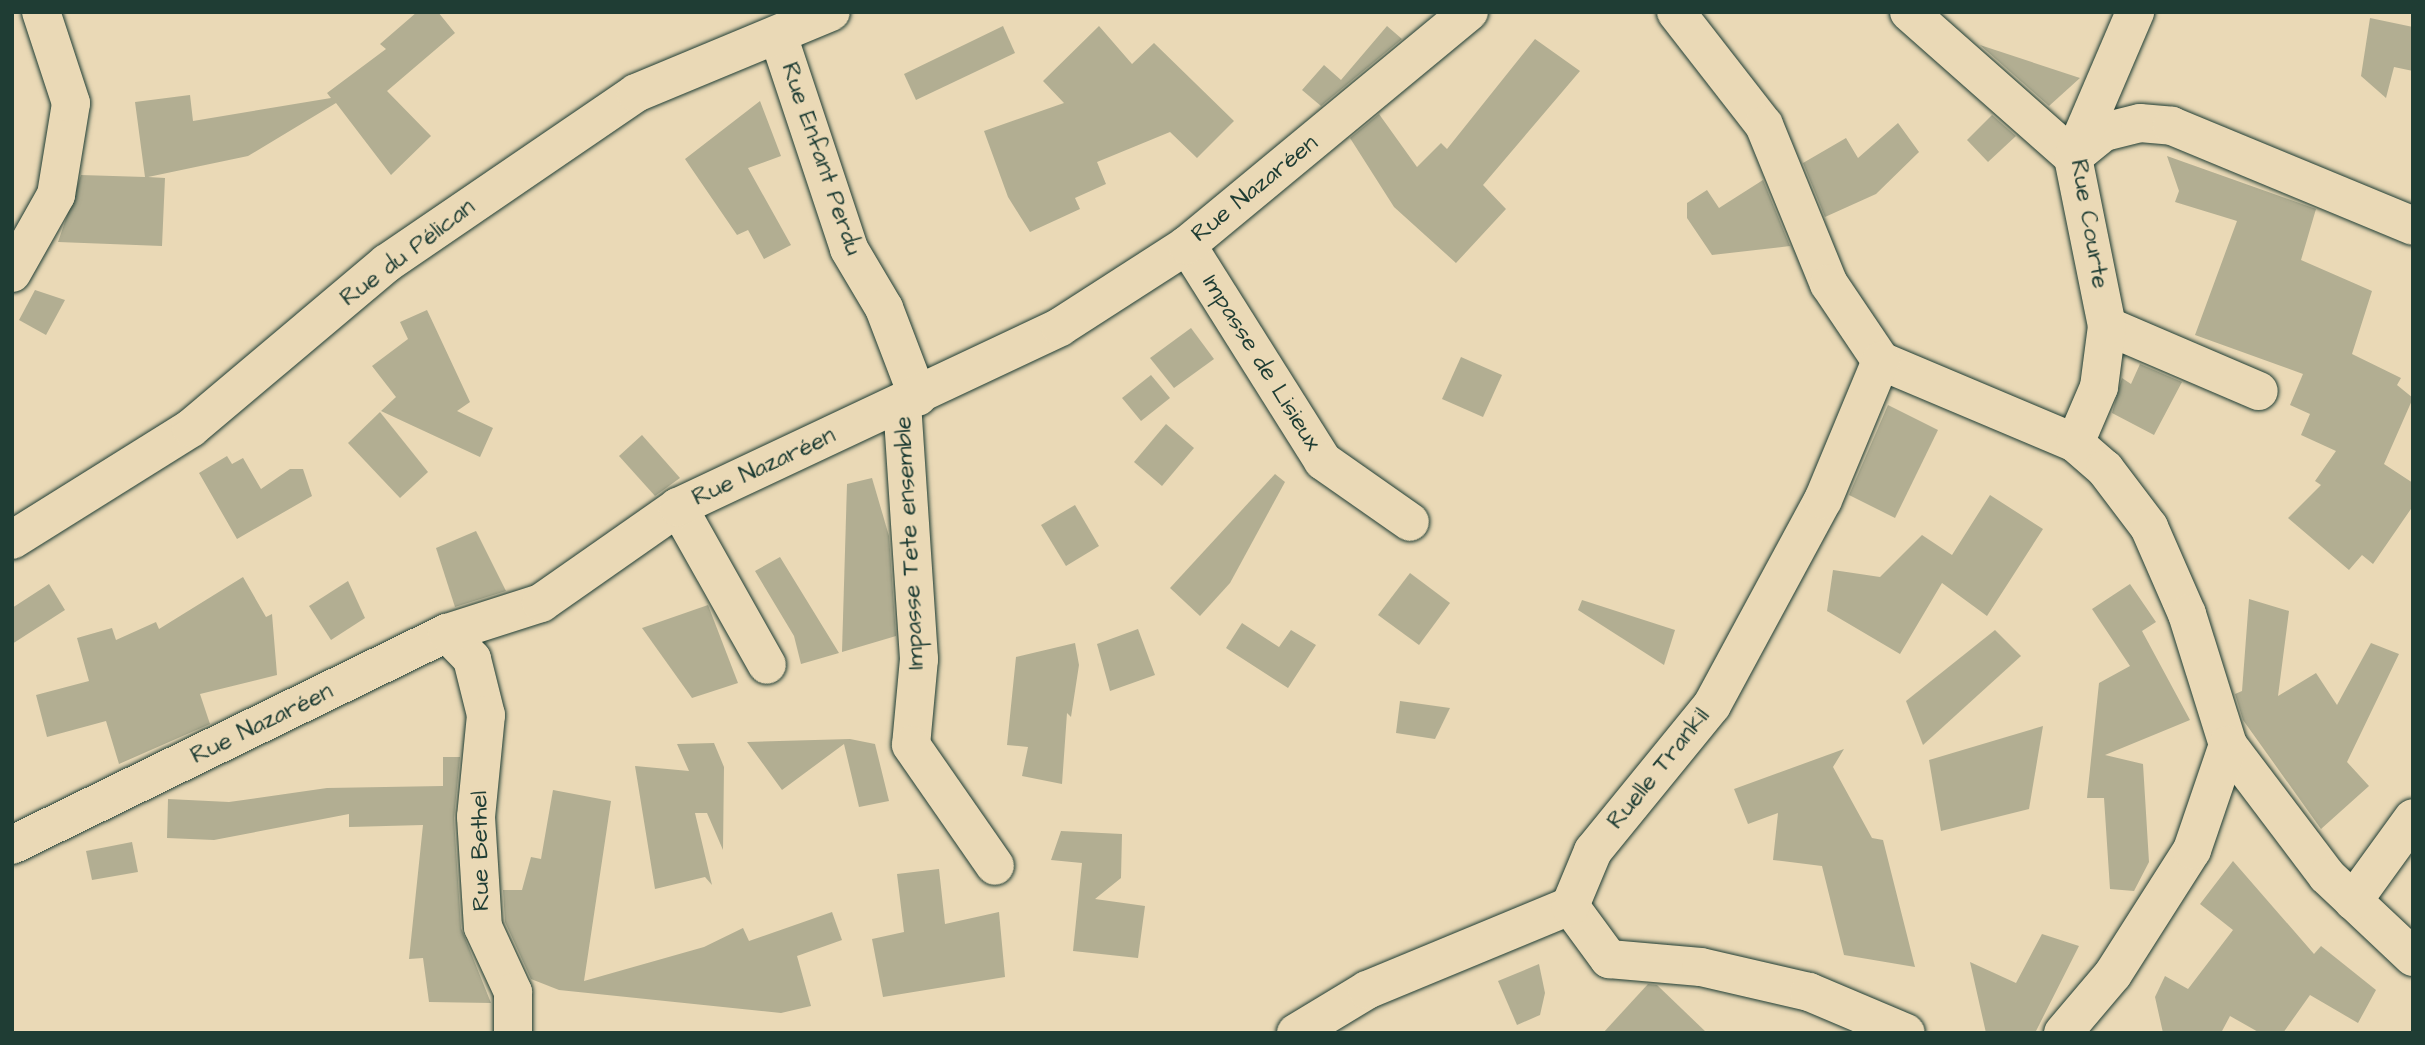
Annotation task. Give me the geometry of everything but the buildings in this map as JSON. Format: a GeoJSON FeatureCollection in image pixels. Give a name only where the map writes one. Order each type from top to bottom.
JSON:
{"type":"FeatureCollection","features":[{"type":"Feature","properties":{"kind":"street"},"geometry":{"type":"LineString","coordinates":[[12,273],[56,195],[71,103],[41,12]]}},
{"type":"Feature","properties":{"kind":"street","name":"Rue du Pélican"},"geometry":{"type":"LineString","coordinates":[[12,540],[191,428],[387,263],[636,93],[831,12]]}},
{"type":"Feature","properties":{"kind":"street","name":"Rue Nazaréen"},"geometry":{"type":"LineString","coordinates":[[12,845],[447,633],[541,603],[678,507],[1060,327],[1187,245],[1469,12]]}},
{"type":"Feature","properties":{"kind":"street"},"geometry":{"type":"LineString","coordinates":[[1676,12],[1764,125],[1829,284],[1881,360],[2075,443],[2105,469],[2149,527],[2187,614],[2228,745],[2353,901],[2413,957]]}},
{"type":"Feature","properties":{"kind":"street"},"geometry":{"type":"LineString","coordinates":[[1909,12],[2073,156],[2104,132],[2140,123],[2172,126],[2413,226]]}},
{"type":"Feature","properties":{"kind":"street","name":"Rue Courte"},"geometry":{"type":"LineString","coordinates":[[2075,443],[2099,387],[2107,327],[2073,156],[2135,12]]}},
{"type":"Feature","properties":{"kind":"street","name":"Rue Enfant Perdu"},"geometry":{"type":"LineString","coordinates":[[778,35],[849,249],[884,308],[910,400]]}},
{"type":"Feature","properties":{"kind":"street","name":"Impasse de Lisieux"},"geometry":{"type":"LineString","coordinates":[[1187,245],[1323,461],[1410,522]]}},
{"type":"Feature","properties":{"kind":"street"},"geometry":{"type":"LineString","coordinates":[[2107,327],[2259,391]]}},
{"type":"Feature","properties":{"kind":"street","name":"Ruelle Trankil"},"geometry":{"type":"LineString","coordinates":[[1570,906],[1593,851],[1712,705],[1824,500],[1881,360]]}},
{"type":"Feature","properties":{"kind":"street","name":"Impasse Tete ensemble"},"geometry":{"type":"LineString","coordinates":[[910,400],[919,659],[911,745],[995,866]]}},
{"type":"Feature","properties":{"kind":"street"},"geometry":{"type":"LineString","coordinates":[[678,507],[767,665]]}},
{"type":"Feature","properties":{"kind":"street","name":"Rue Bethel"},"geometry":{"type":"LineString","coordinates":[[447,633],[472,659],[486,715],[476,817],[483,927],[513,992],[513,1033]]}},
{"type":"Feature","properties":{"kind":"street"},"geometry":{"type":"LineString","coordinates":[[2063,1033],[2113,974],[2192,850],[2228,745]]}},
{"type":"Feature","properties":{"kind":"street"},"geometry":{"type":"LineString","coordinates":[[2353,901],[2413,818]]}},
{"type":"Feature","properties":{"kind":"street"},"geometry":{"type":"LineString","coordinates":[[1296,1033],[1367,990],[1570,906],[1609,959],[1701,967],[1809,992],[1906,1033]]}}]}
